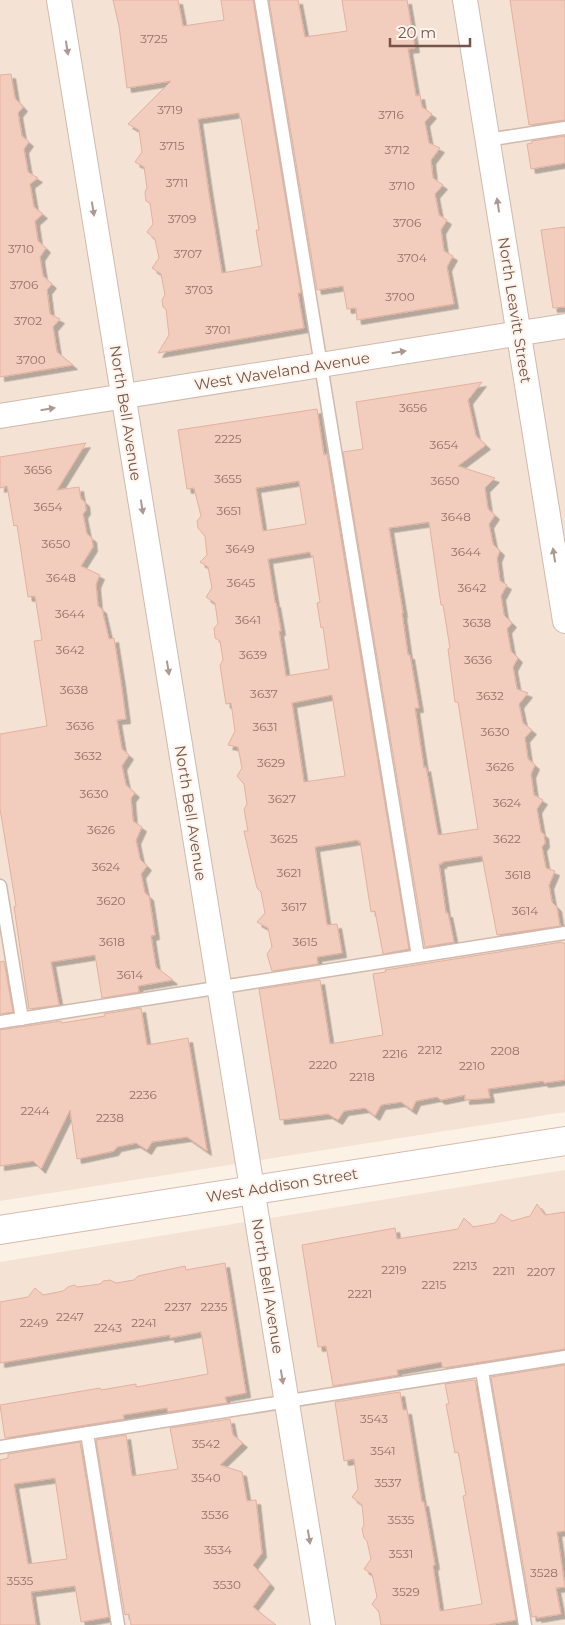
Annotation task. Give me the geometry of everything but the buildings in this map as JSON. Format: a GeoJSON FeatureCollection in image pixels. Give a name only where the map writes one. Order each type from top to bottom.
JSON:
{"type":"FeatureCollection","features":[{"type":"Feature","properties":{"kind":"street","name":"North Bell Avenue"},"geometry":{"type":"LineString","coordinates":[[59,0],[323,1625]]}},
{"type":"Feature","properties":{"kind":"street","name":"North Leavitt Street"},"geometry":{"type":"LineString","coordinates":[[465,0],[565,621]]}},
{"type":"Feature","properties":{"kind":"street","name":"West Waveland Avenue"},"geometry":{"type":"LineString","coordinates":[[0,416],[565,326]]}},
{"type":"Feature","properties":{"kind":"street","name":"West Addison Street"},"geometry":{"type":"LineString","coordinates":[[0,1230],[565,1141]]}},
{"type":"Feature","properties":{"kind":"lane"},"geometry":{"type":"LineString","coordinates":[[262,0],[320,365],[418,956]]}},
{"type":"Feature","properties":{"kind":"lane"},"geometry":{"type":"LineString","coordinates":[[487,140],[565,128]]}},
{"type":"Feature","properties":{"kind":"lane"},"geometry":{"type":"LineString","coordinates":[[0,886],[22,1019]]}},
{"type":"Feature","properties":{"kind":"lane"},"geometry":{"type":"LineString","coordinates":[[0,1022],[565,933]]}},
{"type":"Feature","properties":{"kind":"lane"},"geometry":{"type":"LineString","coordinates":[[0,1447],[565,1357]]}},
{"type":"Feature","properties":{"kind":"lane"},"geometry":{"type":"LineString","coordinates":[[482,1370],[525,1625]]}},
{"type":"Feature","properties":{"kind":"lane"},"geometry":{"type":"LineString","coordinates":[[87,1433],[118,1625]]}},
{"type":"Feature","properties":{"kind":"shaded area"},"geometry":{"type":"Polygon","coordinates":[[[0,0],[565,0],[565,1112],[0,1201],[0,0]]]}},
{"type":"Feature","properties":{"kind":"shaded area"},"geometry":{"type":"Polygon","coordinates":[[[565,1170],[565,1625],[0,1625],[0,1262],[565,1170]]]}}]}
